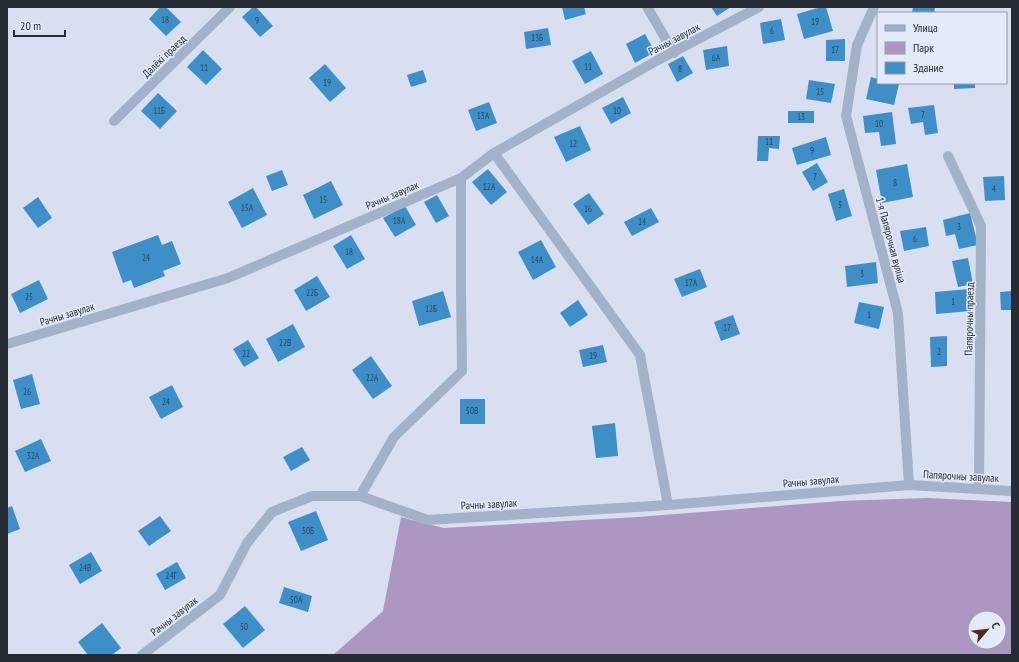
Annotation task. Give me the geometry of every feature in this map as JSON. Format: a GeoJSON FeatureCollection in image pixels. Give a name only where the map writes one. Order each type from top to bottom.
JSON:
{"type":"FeatureCollection","features":[{"type":"Feature","properties":{"kind":"street","name":"Далёкі праезд"},"geometry":{"type":"LineString","coordinates":[[114,121],[230,7]]}},
{"type":"Feature","properties":{"kind":"street"},"geometry":{"type":"LineString","coordinates":[[647,7],[674,53]]}},
{"type":"Feature","properties":{"kind":"street","name":"Рачны завулак"},"geometry":{"type":"LineString","coordinates":[[7,344],[228,278],[461,178],[494,153],[759,7]]}},
{"type":"Feature","properties":{"kind":"street","name":"1-я Папярочная вуліца"},"geometry":{"type":"LineString","coordinates":[[874,7],[857,45],[846,116],[898,313],[909,485]]}},
{"type":"Feature","properties":{"kind":"street"},"geometry":{"type":"LineString","coordinates":[[494,153],[640,355],[668,505]]}},
{"type":"Feature","properties":{"kind":"street","name":"Папярочны праезд"},"geometry":{"type":"LineString","coordinates":[[948,156],[982,226],[979,489]]}},
{"type":"Feature","properties":{"kind":"street"},"geometry":{"type":"LineString","coordinates":[[360,496],[394,437],[462,372],[461,178]]}},
{"type":"Feature","properties":{"kind":"street","name":"Рачны завулак"},"geometry":{"type":"LineString","coordinates":[[142,655],[220,595],[247,542],[272,512],[312,496],[360,496],[428,520],[668,505],[909,485]]}},
{"type":"Feature","properties":{"kind":"street","name":"Папярочны завулак"},"geometry":{"type":"LineString","coordinates":[[909,485],[1012,491]]}},
{"type":"Feature","properties":{"kind":"green space"},"geometry":{"type":"Polygon","coordinates":[[[927,498],[1012,502],[1012,655],[333,655],[383,611],[401,517],[444,528],[638,517],[840,501],[927,498]]]}},
{"type":"Feature","properties":{"kind":"building"},"geometry":{"type":"Polygon","coordinates":[[[160,7],[166,7],[181,22],[166,36],[149,19],[160,7]]]}},
{"type":"Feature","properties":{"kind":"building"},"geometry":{"type":"Polygon","coordinates":[[[253,7],[256,7],[273,26],[260,37],[242,17],[253,7]]]}},
{"type":"Feature","properties":{"kind":"building"},"geometry":{"type":"Polygon","coordinates":[[[562,7],[584,7],[586,14],[565,20],[562,7]]]}},
{"type":"Feature","properties":{"kind":"building"},"geometry":{"type":"Polygon","coordinates":[[[711,7],[731,7],[717,16],[711,7]]]}},
{"type":"Feature","properties":{"kind":"building"},"geometry":{"type":"Polygon","coordinates":[[[826,7],[833,31],[804,39],[797,14],[826,7]]]}},
{"type":"Feature","properties":{"kind":"building"},"geometry":{"type":"Polygon","coordinates":[[[913,7],[935,8],[934,12],[912,12],[913,7]]]}},
{"type":"Feature","properties":{"kind":"building"},"geometry":{"type":"Polygon","coordinates":[[[781,19],[785,40],[763,44],[760,23],[781,19]]]}},
{"type":"Feature","properties":{"kind":"building"},"geometry":{"type":"Polygon","coordinates":[[[548,28],[551,45],[526,49],[524,32],[548,28]]]}},
{"type":"Feature","properties":{"kind":"building"},"geometry":{"type":"Polygon","coordinates":[[[645,34],[655,52],[635,63],[626,44],[645,34]]]}},
{"type":"Feature","properties":{"kind":"building"},"geometry":{"type":"Polygon","coordinates":[[[845,39],[845,61],[826,61],[826,40],[845,39]]]}},
{"type":"Feature","properties":{"kind":"building"},"geometry":{"type":"Polygon","coordinates":[[[727,46],[729,66],[706,70],[703,50],[727,46]]]}},
{"type":"Feature","properties":{"kind":"building"},"geometry":{"type":"Polygon","coordinates":[[[203,50],[222,69],[206,85],[187,67],[203,50]]]}},
{"type":"Feature","properties":{"kind":"building"},"geometry":{"type":"Polygon","coordinates":[[[591,51],[603,74],[585,84],[572,61],[591,51]]]}},
{"type":"Feature","properties":{"kind":"building"},"geometry":{"type":"Polygon","coordinates":[[[683,56],[693,73],[677,82],[668,64],[683,56]]]}},
{"type":"Feature","properties":{"kind":"building"},"geometry":{"type":"Polygon","coordinates":[[[325,64],[346,88],[330,102],[309,78],[325,64]]]}},
{"type":"Feature","properties":{"kind":"building"},"geometry":{"type":"Polygon","coordinates":[[[423,70],[427,82],[411,87],[407,75],[423,70]]]}},
{"type":"Feature","properties":{"kind":"building"},"geometry":{"type":"Polygon","coordinates":[[[871,77],[877,79],[877,84],[899,84],[894,105],[866,99],[871,77]]]}},
{"type":"Feature","properties":{"kind":"building"},"geometry":{"type":"Polygon","coordinates":[[[809,80],[835,84],[831,103],[806,99],[809,80]]]}},
{"type":"Feature","properties":{"kind":"building"},"geometry":{"type":"Polygon","coordinates":[[[954,84],[975,84],[975,88],[954,89],[954,84]]]}},
{"type":"Feature","properties":{"kind":"building"},"geometry":{"type":"Polygon","coordinates":[[[158,93],[177,111],[160,129],[141,111],[158,93]]]}},
{"type":"Feature","properties":{"kind":"building"},"geometry":{"type":"Polygon","coordinates":[[[623,97],[631,113],[611,124],[602,108],[623,97]]]}},
{"type":"Feature","properties":{"kind":"building"},"geometry":{"type":"Polygon","coordinates":[[[489,102],[497,123],[476,131],[468,110],[489,102]]]}},
{"type":"Feature","properties":{"kind":"building"},"geometry":{"type":"Polygon","coordinates":[[[934,105],[938,133],[925,135],[923,122],[911,124],[908,108],[934,105]]]}},
{"type":"Feature","properties":{"kind":"building"},"geometry":{"type":"Polygon","coordinates":[[[788,111],[814,111],[814,123],[788,123],[788,111]]]}},
{"type":"Feature","properties":{"kind":"building"},"geometry":{"type":"Polygon","coordinates":[[[892,112],[896,144],[881,146],[879,132],[865,133],[863,116],[892,112]]]}},
{"type":"Feature","properties":{"kind":"building"},"geometry":{"type":"Polygon","coordinates":[[[580,126],[591,150],[566,162],[554,137],[580,126]]]}},
{"type":"Feature","properties":{"kind":"building"},"geometry":{"type":"Polygon","coordinates":[[[758,136],[780,136],[779,149],[769,148],[768,161],[757,161],[758,136]]]}},
{"type":"Feature","properties":{"kind":"building"},"geometry":{"type":"Polygon","coordinates":[[[826,137],[831,155],[797,165],[792,148],[826,137]]]}},
{"type":"Feature","properties":{"kind":"building"},"geometry":{"type":"Polygon","coordinates":[[[817,163],[828,182],[813,191],[802,172],[817,163]]]}},
{"type":"Feature","properties":{"kind":"building"},"geometry":{"type":"Polygon","coordinates":[[[907,164],[913,197],[882,203],[876,170],[907,164]]]}},
{"type":"Feature","properties":{"kind":"building"},"geometry":{"type":"Polygon","coordinates":[[[488,169],[507,192],[491,205],[472,182],[488,169]]]}},
{"type":"Feature","properties":{"kind":"building"},"geometry":{"type":"Polygon","coordinates":[[[282,170],[288,185],[272,191],[266,176],[282,170]]]}},
{"type":"Feature","properties":{"kind":"building"},"geometry":{"type":"Polygon","coordinates":[[[1004,176],[1005,200],[985,201],[983,177],[1004,176]]]}},
{"type":"Feature","properties":{"kind":"building"},"geometry":{"type":"Polygon","coordinates":[[[331,181],[343,205],[314,219],[303,195],[331,181]]]}},
{"type":"Feature","properties":{"kind":"building"},"geometry":{"type":"Polygon","coordinates":[[[253,188],[267,215],[242,228],[228,202],[253,188]]]}},
{"type":"Feature","properties":{"kind":"building"},"geometry":{"type":"Polygon","coordinates":[[[844,189],[852,216],[836,221],[828,194],[844,189]]]}},
{"type":"Feature","properties":{"kind":"building"},"geometry":{"type":"Polygon","coordinates":[[[589,193],[604,214],[588,225],[573,204],[589,193]]]}},
{"type":"Feature","properties":{"kind":"building"},"geometry":{"type":"Polygon","coordinates":[[[437,195],[449,216],[436,223],[424,202],[437,195]]]}},
{"type":"Feature","properties":{"kind":"building"},"geometry":{"type":"Polygon","coordinates":[[[38,197],[52,218],[38,228],[23,208],[38,197]]]}},
{"type":"Feature","properties":{"kind":"building"},"geometry":{"type":"Polygon","coordinates":[[[405,206],[416,225],[395,237],[383,218],[405,206]]]}},
{"type":"Feature","properties":{"kind":"building"},"geometry":{"type":"Polygon","coordinates":[[[651,208],[659,222],[632,236],[624,222],[651,208]]]}},
{"type":"Feature","properties":{"kind":"building"},"geometry":{"type":"Polygon","coordinates":[[[970,213],[978,245],[959,249],[955,234],[946,236],[943,220],[970,213]]]}},
{"type":"Feature","properties":{"kind":"building"},"geometry":{"type":"Polygon","coordinates":[[[926,227],[929,246],[904,251],[900,231],[926,227]]]}},
{"type":"Feature","properties":{"kind":"building"},"geometry":{"type":"Polygon","coordinates":[[[158,235],[162,245],[172,241],[181,264],[163,271],[165,276],[134,288],[131,280],[123,283],[112,252],[158,235]]]}},
{"type":"Feature","properties":{"kind":"building"},"geometry":{"type":"Polygon","coordinates":[[[351,235],[365,259],[347,269],[333,246],[351,235]]]}},
{"type":"Feature","properties":{"kind":"building"},"geometry":{"type":"Polygon","coordinates":[[[541,240],[556,267],[533,280],[518,252],[541,240]]]}},
{"type":"Feature","properties":{"kind":"building"},"geometry":{"type":"Polygon","coordinates":[[[968,258],[973,284],[958,287],[952,261],[968,258]]]}},
{"type":"Feature","properties":{"kind":"building"},"geometry":{"type":"Polygon","coordinates":[[[876,262],[878,283],[847,287],[845,266],[876,262]]]}},
{"type":"Feature","properties":{"kind":"building"},"geometry":{"type":"Polygon","coordinates":[[[700,269],[707,287],[682,297],[674,279],[700,269]]]}},
{"type":"Feature","properties":{"kind":"building"},"geometry":{"type":"Polygon","coordinates":[[[317,276],[330,297],[306,311],[294,290],[317,276]]]}},
{"type":"Feature","properties":{"kind":"building"},"geometry":{"type":"Polygon","coordinates":[[[39,280],[48,299],[20,313],[11,294],[39,280]]]}},
{"type":"Feature","properties":{"kind":"building"},"geometry":{"type":"Polygon","coordinates":[[[969,289],[971,311],[936,314],[935,292],[969,289]]]}},
{"type":"Feature","properties":{"kind":"building"},"geometry":{"type":"Polygon","coordinates":[[[443,291],[451,317],[419,326],[412,301],[443,291]]]}},
{"type":"Feature","properties":{"kind":"building"},"geometry":{"type":"Polygon","coordinates":[[[1012,291],[1012,310],[1001,310],[1000,292],[1012,291]]]}},
{"type":"Feature","properties":{"kind":"building"},"geometry":{"type":"Polygon","coordinates":[[[578,300],[588,315],[570,327],[560,313],[578,300]]]}},
{"type":"Feature","properties":{"kind":"building"},"geometry":{"type":"Polygon","coordinates":[[[859,302],[884,307],[879,329],[854,323],[859,302]]]}},
{"type":"Feature","properties":{"kind":"building"},"geometry":{"type":"Polygon","coordinates":[[[733,315],[740,334],[721,341],[714,322],[733,315]]]}},
{"type":"Feature","properties":{"kind":"building"},"geometry":{"type":"Polygon","coordinates":[[[293,324],[305,347],[278,362],[266,339],[293,324]]]}},
{"type":"Feature","properties":{"kind":"building"},"geometry":{"type":"Polygon","coordinates":[[[947,336],[947,366],[931,367],[930,337],[947,336]]]}},
{"type":"Feature","properties":{"kind":"building"},"geometry":{"type":"Polygon","coordinates":[[[248,340],[259,358],[244,367],[233,349],[248,340]]]}},
{"type":"Feature","properties":{"kind":"building"},"geometry":{"type":"Polygon","coordinates":[[[603,345],[607,362],[583,367],[579,350],[603,345]]]}},
{"type":"Feature","properties":{"kind":"building"},"geometry":{"type":"Polygon","coordinates":[[[371,356],[392,386],[373,399],[352,370],[371,356]]]}},
{"type":"Feature","properties":{"kind":"building"},"geometry":{"type":"Polygon","coordinates":[[[32,374],[40,404],[21,409],[13,380],[32,374]]]}},
{"type":"Feature","properties":{"kind":"building"},"geometry":{"type":"Polygon","coordinates":[[[172,385],[183,407],[161,419],[149,397],[172,385]]]}},
{"type":"Feature","properties":{"kind":"building"},"geometry":{"type":"Polygon","coordinates":[[[460,399],[485,399],[485,424],[460,424],[460,399]]]}},
{"type":"Feature","properties":{"kind":"building"},"geometry":{"type":"Polygon","coordinates":[[[615,423],[618,456],[596,458],[592,426],[615,423]]]}},
{"type":"Feature","properties":{"kind":"building"},"geometry":{"type":"Polygon","coordinates":[[[41,439],[51,461],[25,472],[15,451],[41,439]]]}},
{"type":"Feature","properties":{"kind":"building"},"geometry":{"type":"Polygon","coordinates":[[[302,447],[310,460],[291,471],[283,457],[302,447]]]}},
{"type":"Feature","properties":{"kind":"building"},"geometry":{"type":"Polygon","coordinates":[[[12,506],[20,529],[7,534],[7,508],[12,506]]]}},
{"type":"Feature","properties":{"kind":"building"},"geometry":{"type":"Polygon","coordinates":[[[316,511],[328,540],[301,551],[288,522],[316,511]]]}},
{"type":"Feature","properties":{"kind":"building"},"geometry":{"type":"Polygon","coordinates":[[[160,516],[171,531],[149,546],[138,531],[160,516]]]}},
{"type":"Feature","properties":{"kind":"building"},"geometry":{"type":"Polygon","coordinates":[[[91,552],[102,571],[80,584],[69,565],[91,552]]]}},
{"type":"Feature","properties":{"kind":"building"},"geometry":{"type":"Polygon","coordinates":[[[177,562],[186,578],[165,590],[156,574],[177,562]]]}},
{"type":"Feature","properties":{"kind":"building"},"geometry":{"type":"Polygon","coordinates":[[[284,587],[312,596],[308,612],[279,603],[284,587]]]}},
{"type":"Feature","properties":{"kind":"building"},"geometry":{"type":"Polygon","coordinates":[[[245,606],[265,630],[243,648],[223,624],[245,606]]]}},
{"type":"Feature","properties":{"kind":"building"},"geometry":{"type":"Polygon","coordinates":[[[102,623],[121,648],[112,655],[88,655],[78,642],[102,623]]]}}]}
